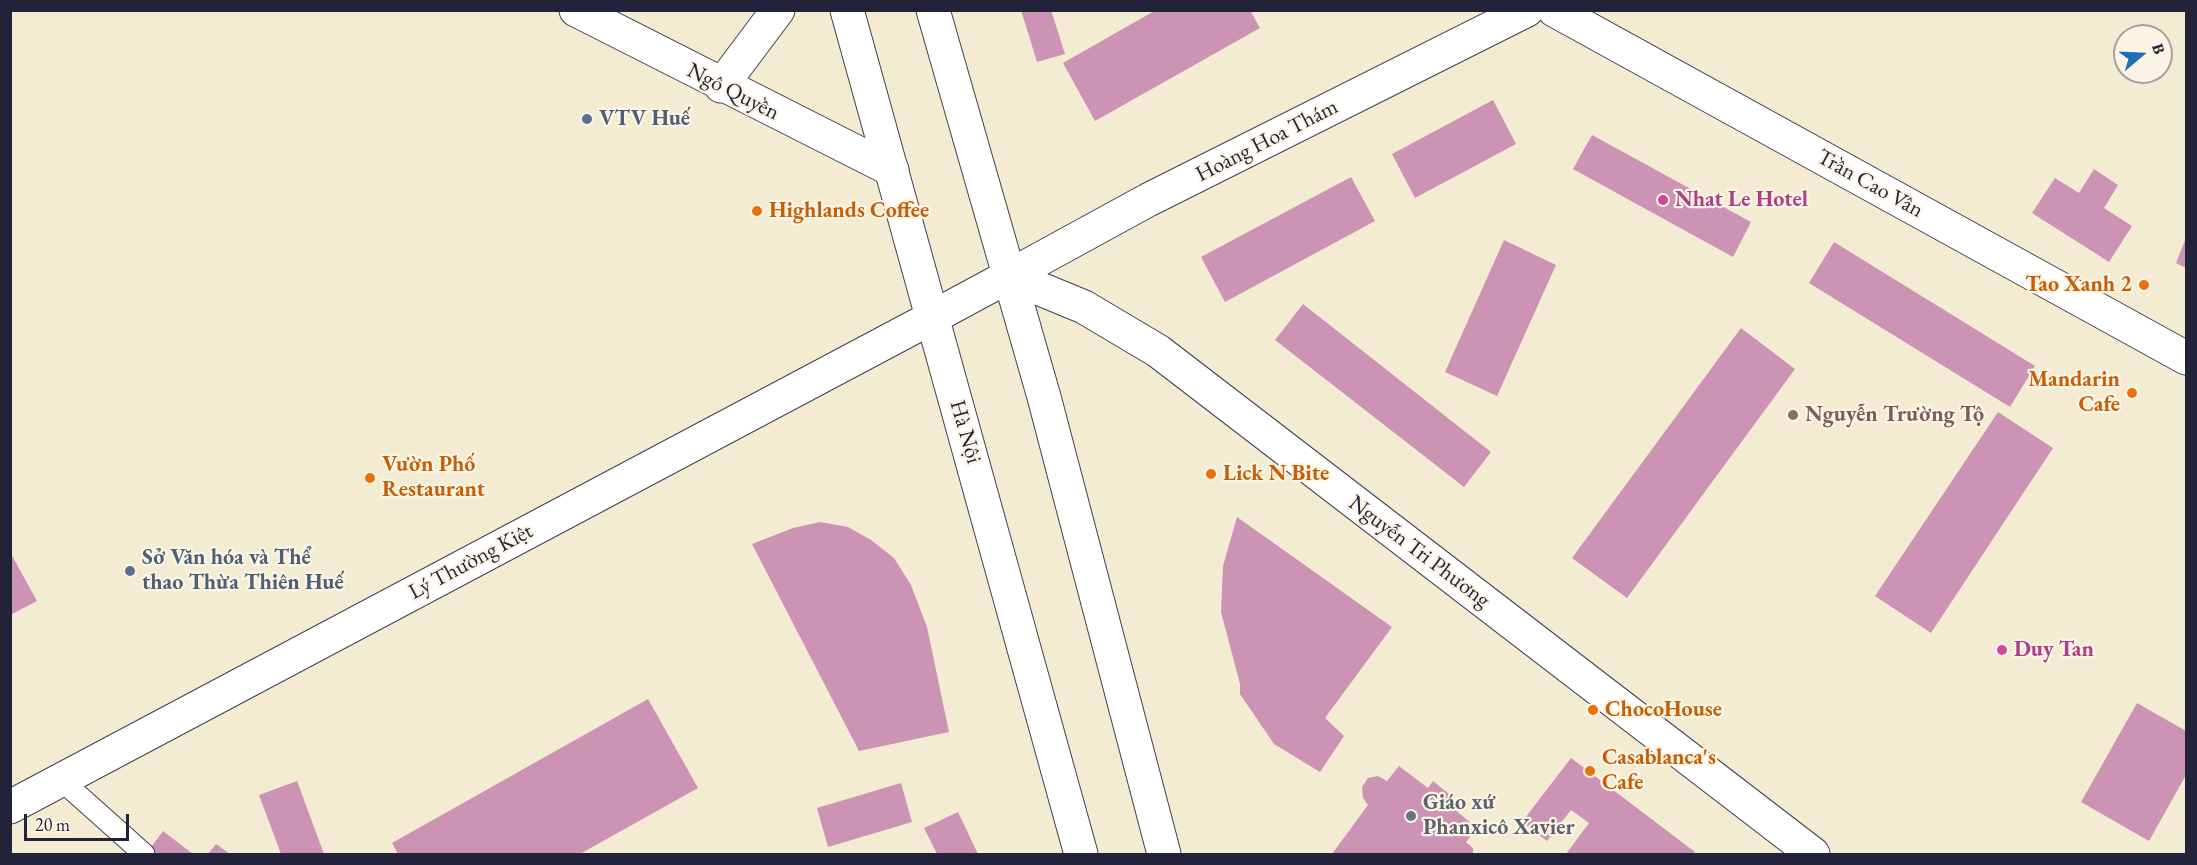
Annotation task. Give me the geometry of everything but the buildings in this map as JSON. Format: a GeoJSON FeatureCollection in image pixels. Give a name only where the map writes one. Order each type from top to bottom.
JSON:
{"type":"FeatureCollection","features":[{"type":"Feature","properties":{"kind":"street","name":"Ngô Quyền"},"geometry":{"type":"LineString","coordinates":[[576,10],[721,86],[892,170]]}},
{"type":"Feature","properties":{"kind":"street"},"geometry":{"type":"LineString","coordinates":[[721,86],[778,10]]}},
{"type":"Feature","properties":{"kind":"street","name":"Hà Nội"},"geometry":{"type":"LineString","coordinates":[[846,10],[1081,855]]}},
{"type":"Feature","properties":{"kind":"street"},"geometry":{"type":"LineString","coordinates":[[933,10],[1009,276],[1164,855]]}},
{"type":"Feature","properties":{"kind":"street","name":"Hoàng Hoa Thám"},"geometry":{"type":"LineString","coordinates":[[933,317],[1148,200],[1527,10]]}},
{"type":"Feature","properties":{"kind":"street","name":"Trần Cao Vân"},"geometry":{"type":"LineString","coordinates":[[1554,10],[2187,358]]}},
{"type":"Feature","properties":{"kind":"street","name":"Nguyễn Tri Phương"},"geometry":{"type":"LineString","coordinates":[[1009,276],[1084,307],[1158,351],[1813,855]]}},
{"type":"Feature","properties":{"kind":"street","name":"Lý Thường Kiệt"},"geometry":{"type":"LineString","coordinates":[[10,807],[933,317]]}},
{"type":"Feature","properties":{"kind":"lane"},"geometry":{"type":"LineString","coordinates":[[60,779],[144,855]]}},
{"type":"Feature","properties":{"kind":"place","name":"VTV Huế"},"geometry":{"type":"Point","coordinates":[587,119]}},
{"type":"Feature","properties":{"kind":"place","name":"Nhat Le Hotel"},"geometry":{"type":"Point","coordinates":[1663,200]}},
{"type":"Feature","properties":{"kind":"place","name":"Highlands Coffee"},"geometry":{"type":"Point","coordinates":[757,211]}},
{"type":"Feature","properties":{"kind":"place","name":"Tao Xanh 2"},"geometry":{"type":"Point","coordinates":[2144,285]}},
{"type":"Feature","properties":{"kind":"place","name":"Mandarin Cafe"},"geometry":{"type":"Point","coordinates":[2132,393]}},
{"type":"Feature","properties":{"kind":"place","name":"Nguyễn Trường Tộ"},"geometry":{"type":"Point","coordinates":[1793,415]}},
{"type":"Feature","properties":{"kind":"place","name":"Lick N Bite"},"geometry":{"type":"Point","coordinates":[1211,474]}},
{"type":"Feature","properties":{"kind":"place","name":"Vườn Phố Restaurant"},"geometry":{"type":"Point","coordinates":[370,478]}},
{"type":"Feature","properties":{"kind":"place","name":"Sở Văn hóa và Thể thao Thừa Thiên Huế"},"geometry":{"type":"Point","coordinates":[130,571]}},
{"type":"Feature","properties":{"kind":"place","name":"Duy Tan"},"geometry":{"type":"Point","coordinates":[2002,650]}},
{"type":"Feature","properties":{"kind":"place","name":"ChocoHouse"},"geometry":{"type":"Point","coordinates":[1593,710]}},
{"type":"Feature","properties":{"kind":"place","name":"Casablanca's Cafe"},"geometry":{"type":"Point","coordinates":[1590,771]}},
{"type":"Feature","properties":{"kind":"place","name":"Giáo xứ Phanxicô Xavier"},"geometry":{"type":"Point","coordinates":[1411,816]}}]}
